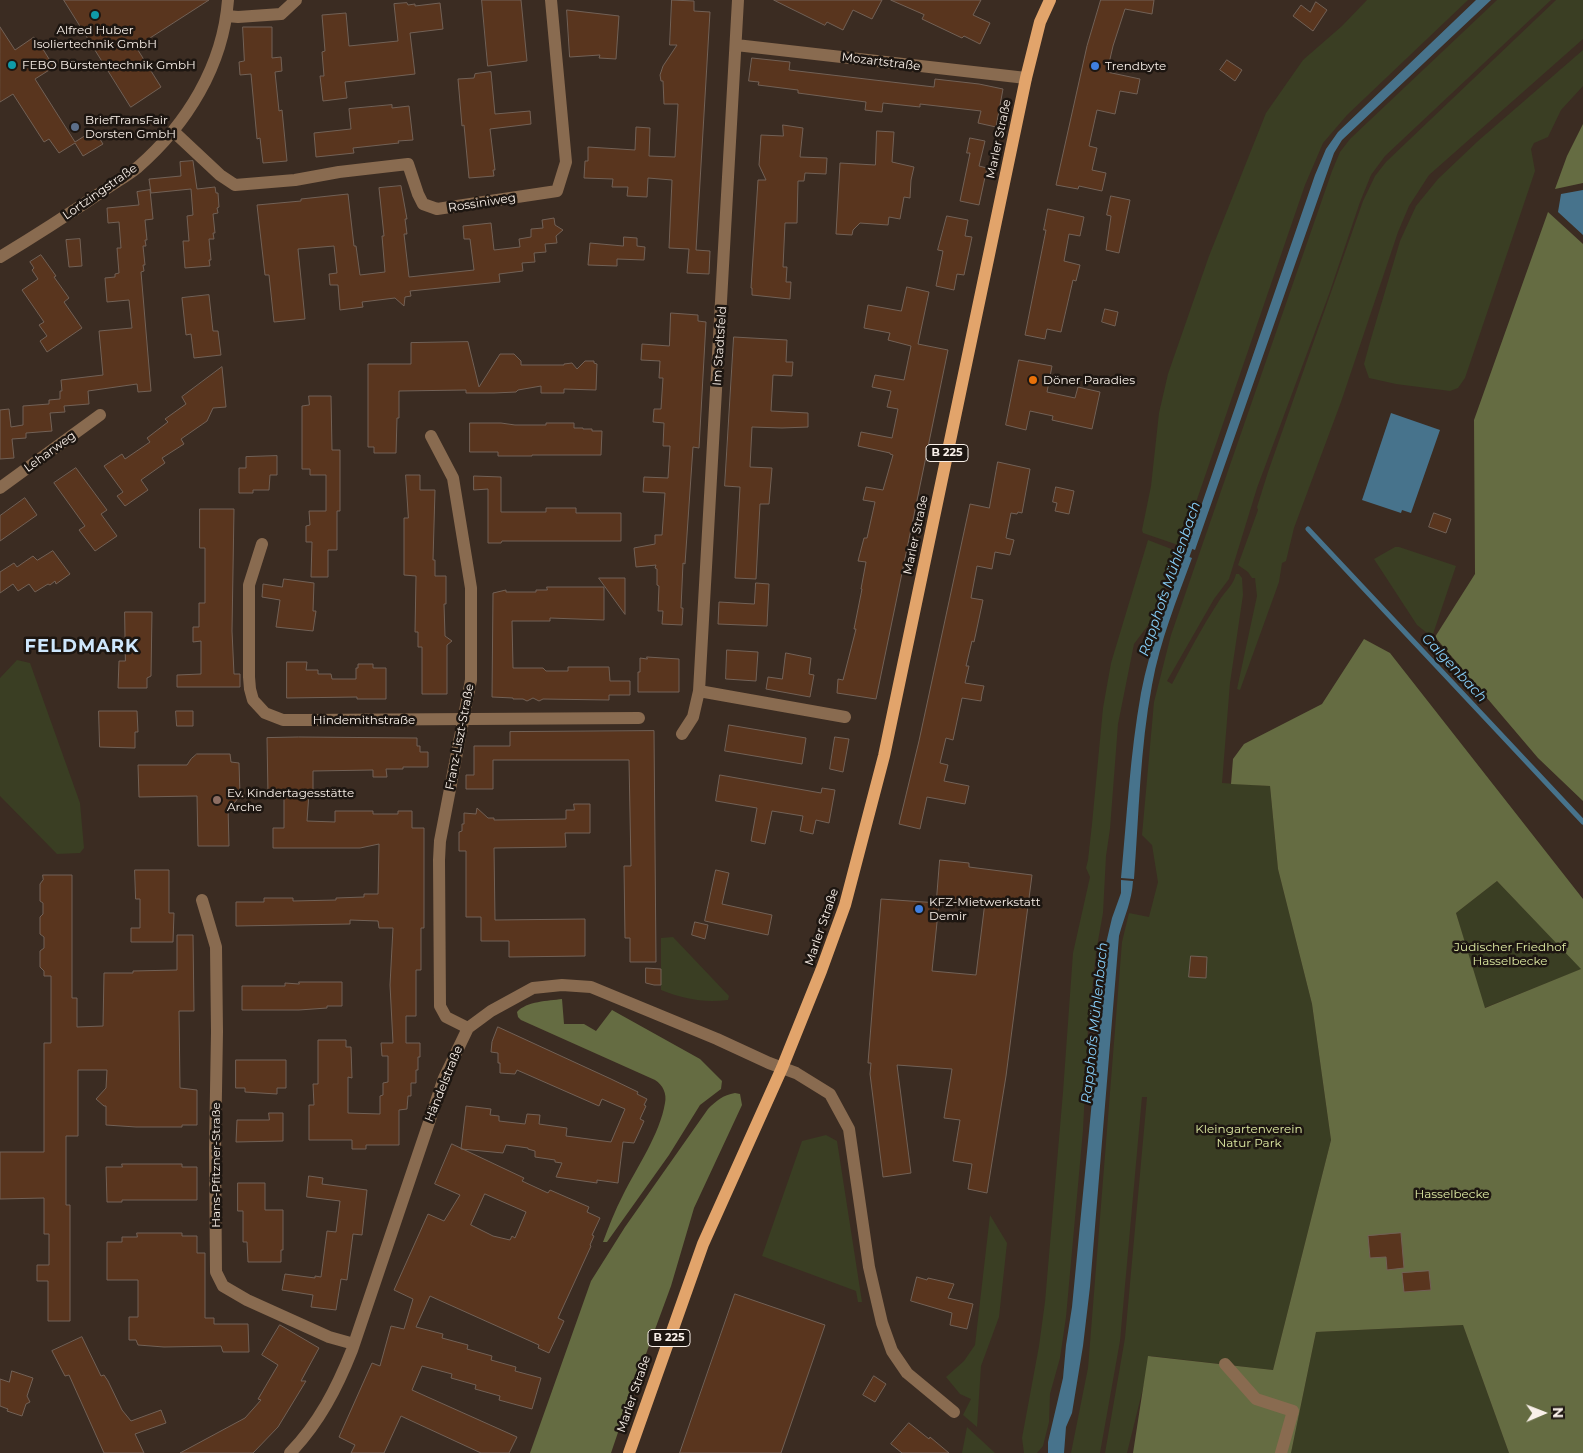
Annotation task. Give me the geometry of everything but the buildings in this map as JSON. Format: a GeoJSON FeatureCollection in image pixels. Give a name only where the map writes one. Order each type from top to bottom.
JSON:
{"type":"FeatureCollection","features":[{"type":"Feature","properties":{"kind":"main road","name":"Marler Straße"},"geometry":{"type":"LineString","coordinates":[[629,1453],[703,1244],[782,1068],[845,905],[879,781],[1026,78],[1040,22],[1050,0]]}},
{"type":"Feature","properties":{"kind":"street","name":"Lortzingstraße"},"geometry":{"type":"LineString","coordinates":[[0,257],[79,208],[137,168],[174,131],[202,88],[218,54],[227,16],[228,0]]}},
{"type":"Feature","properties":{"kind":"street"},"geometry":{"type":"LineString","coordinates":[[227,16],[281,14],[296,0]]}},
{"type":"Feature","properties":{"kind":"street","name":"Rossiniweg"},"geometry":{"type":"LineString","coordinates":[[174,131],[220,175],[235,185],[295,180],[339,172],[408,164],[418,194],[424,204],[437,209],[558,191],[566,162],[551,0]]}},
{"type":"Feature","properties":{"kind":"street","name":"Im Stadtsfeld"},"geometry":{"type":"LineString","coordinates":[[682,734],[693,717],[699,691],[738,0]]}},
{"type":"Feature","properties":{"kind":"street","name":"Mozartstraße"},"geometry":{"type":"LineString","coordinates":[[736,45],[1026,78]]}},
{"type":"Feature","properties":{"kind":"street","name":"Leharweg"},"geometry":{"type":"LineString","coordinates":[[0,488],[100,416]]}},
{"type":"Feature","properties":{"kind":"street","name":"Franz-Liszt-Straße"},"geometry":{"type":"LineString","coordinates":[[431,436],[453,478],[471,588],[471,680],[440,841],[440,1006],[446,1017],[468,1028]]}},
{"type":"Feature","properties":{"kind":"street","name":"Hindemithstraße"},"geometry":{"type":"LineString","coordinates":[[262,544],[249,585],[249,677],[253,700],[265,713],[283,720],[639,718]]}},
{"type":"Feature","properties":{"kind":"street"},"geometry":{"type":"LineString","coordinates":[[699,691],[845,716]]}},
{"type":"Feature","properties":{"kind":"street","name":"Hans-Pfitzner-Straße"},"geometry":{"type":"LineString","coordinates":[[202,900],[216,947],[215,1158],[216,1272],[218,1279],[222,1286],[247,1300],[329,1337],[354,1344]]}},
{"type":"Feature","properties":{"kind":"street","name":"Händelstraße"},"geometry":{"type":"LineString","coordinates":[[290,1453],[320,1417],[338,1384],[354,1344],[444,1078],[468,1028],[491,1011],[533,988],[562,985],[591,987],[782,1068]]}},
{"type":"Feature","properties":{"kind":"street"},"geometry":{"type":"LineString","coordinates":[[782,1068],[796,1073],[830,1094],[849,1129],[869,1267],[882,1323],[892,1351],[907,1374],[954,1412]]}},
{"type":"Feature","properties":{"kind":"street"},"geometry":{"type":"LineString","coordinates":[[1224,1364],[1256,1399],[1293,1411],[1281,1453]]}},
{"type":"Feature","properties":{"kind":"green space"},"geometry":{"type":"Polygon","coordinates":[[[1367,0],[1468,0],[1347,115],[1323,143],[1305,185],[1181,546],[1143,533],[1151,486],[1159,413],[1168,374],[1209,256],[1266,113],[1303,60],[1342,26],[1367,0]]]}},
{"type":"Feature","properties":{"kind":"green space","name":"Kleingartenverein Natur Park"},"geometry":{"type":"Polygon","coordinates":[[[1497,0],[1551,0],[1385,156],[1371,175],[1257,488],[1229,579],[1214,599],[1167,681],[1172,684],[1221,597],[1231,585],[1236,574],[1239,574],[1242,578],[1243,595],[1230,683],[1222,783],[1270,786],[1278,869],[1312,1004],[1331,1140],[1273,1370],[1151,1356],[1127,1453],[1105,1453],[1125,1338],[1147,1097],[1142,1097],[1120,1341],[1100,1453],[1071,1453],[1088,1368],[1122,942],[1129,913],[1149,917],[1158,882],[1152,845],[1142,835],[1154,702],[1171,635],[1340,152],[1350,139],[1497,0]]]}},
{"type":"Feature","properties":{"kind":"green space"},"geometry":{"type":"Polygon","coordinates":[[[1556,0],[1583,0],[1583,39],[1429,175],[1409,206],[1398,232],[1341,402],[1294,528],[1286,561],[1282,563],[1279,582],[1240,690],[1237,689],[1257,596],[1255,578],[1252,578],[1248,572],[1238,565],[1258,510],[1257,507],[1268,472],[1363,201],[1375,176],[1386,162],[1556,0]]]}},
{"type":"Feature","properties":{"kind":"green space"},"geometry":{"type":"Polygon","coordinates":[[[1583,50],[1583,86],[1561,110],[1548,137],[1534,143],[1531,149],[1535,171],[1465,378],[1458,388],[1450,391],[1396,384],[1369,378],[1364,364],[1370,342],[1400,241],[1416,206],[1438,179],[1478,141],[1583,50]]]}},
{"type":"Feature","properties":{"kind":"green space"},"geometry":{"type":"Polygon","coordinates":[[[1583,124],[1583,183],[1555,189],[1567,156],[1583,124]]]}},
{"type":"Feature","properties":{"kind":"green space"},"geometry":{"type":"Polygon","coordinates":[[[1548,212],[1583,244],[1583,801],[1538,758],[1435,637],[1475,574],[1474,420],[1548,212]]]}},
{"type":"Feature","properties":{"kind":"green space"},"geometry":{"type":"Polygon","coordinates":[[[1148,540],[1179,552],[1149,624],[1134,644],[1118,724],[1110,829],[1106,856],[1103,913],[1096,952],[1088,1028],[1083,1130],[1066,1317],[1060,1358],[1050,1394],[1049,1422],[1043,1446],[1037,1453],[1024,1453],[1022,1438],[1045,1302],[1073,953],[1090,877],[1086,868],[1103,708],[1111,663],[1148,540]]]}},
{"type":"Feature","properties":{"kind":"green space"},"geometry":{"type":"Polygon","coordinates":[[[1395,547],[1456,566],[1432,637],[1417,625],[1374,559],[1395,547]]]}},
{"type":"Feature","properties":{"kind":"green space","name":"Hasselbecke"},"geometry":{"type":"Polygon","coordinates":[[[1364,639],[1390,653],[1583,899],[1583,1453],[1509,1453],[1463,1325],[1316,1332],[1291,1453],[1133,1453],[1148,1356],[1273,1370],[1331,1140],[1312,1004],[1278,869],[1270,786],[1231,784],[1233,759],[1244,744],[1322,704],[1364,639]],[[1497,881],[1456,913],[1485,1008],[1581,969],[1497,881]]]}},
{"type":"Feature","properties":{"kind":"green space"},"geometry":{"type":"Polygon","coordinates":[[[17,660],[30,663],[80,803],[84,848],[80,853],[57,854],[0,796],[0,678],[17,660]]]}},
{"type":"Feature","properties":{"kind":"green space","name":"Jüdischer Friedhof Hasselbecke"},"geometry":{"type":"Polygon","coordinates":[[[1497,881],[1582,969],[1484,1008],[1456,913],[1497,881]]]}},
{"type":"Feature","properties":{"kind":"green space"},"geometry":{"type":"Polygon","coordinates":[[[673,937],[729,996],[728,1000],[694,1000],[661,990],[661,938],[673,937]]]}},
{"type":"Feature","properties":{"kind":"green space"},"geometry":{"type":"Polygon","coordinates":[[[562,999],[564,1024],[584,1024],[596,1031],[612,1010],[700,1059],[722,1081],[721,1089],[700,1105],[669,1155],[607,1242],[603,1242],[615,1212],[658,1127],[665,1103],[665,1093],[660,1084],[655,1080],[518,1017],[517,1012],[521,1008],[538,1002],[562,999]]]}},
{"type":"Feature","properties":{"kind":"green space"},"geometry":{"type":"Polygon","coordinates":[[[735,1093],[740,1094],[742,1105],[694,1208],[671,1286],[611,1453],[530,1453],[591,1281],[625,1227],[708,1109],[720,1099],[735,1093]]]}},
{"type":"Feature","properties":{"kind":"green space"},"geometry":{"type":"Polygon","coordinates":[[[826,1135],[837,1141],[862,1302],[858,1302],[856,1291],[762,1256],[802,1141],[826,1135]]]}},
{"type":"Feature","properties":{"kind":"green space"},"geometry":{"type":"Polygon","coordinates":[[[990,1215],[1007,1243],[999,1317],[981,1366],[977,1427],[963,1415],[971,1399],[960,1394],[946,1377],[964,1361],[975,1345],[990,1215]]]}},
{"type":"Feature","properties":{"kind":"green space"},"geometry":{"type":"Polygon","coordinates":[[[1463,1325],[1509,1453],[1291,1453],[1316,1332],[1463,1325]]]}},
{"type":"Feature","properties":{"kind":"green space"},"geometry":{"type":"Polygon","coordinates":[[[967,1427],[995,1453],[962,1453],[967,1427]]]}},
{"type":"Feature","properties":{"kind":"water"},"geometry":{"type":"Polygon","coordinates":[[[1476,0],[1491,0],[1342,140],[1334,153],[1195,550],[1187,547],[1315,175],[1326,149],[1338,132],[1476,0]]]}},
{"type":"Feature","properties":{"kind":"water"},"geometry":{"type":"Polygon","coordinates":[[[1583,190],[1583,235],[1558,212],[1561,194],[1583,190]]]}},
{"type":"Feature","properties":{"kind":"water"},"geometry":{"type":"Polygon","coordinates":[[[1391,413],[1440,430],[1411,513],[1402,510],[1401,513],[1362,500],[1391,413]]]}},
{"type":"Feature","properties":{"kind":"water"},"geometry":{"type":"Polygon","coordinates":[[[1184,555],[1192,558],[1169,620],[1152,685],[1148,709],[1142,757],[1134,879],[1121,878],[1131,762],[1141,693],[1154,641],[1184,555]]]}},
{"type":"Feature","properties":{"kind":"water"},"geometry":{"type":"Polygon","coordinates":[[[1121,880],[1133,881],[1119,936],[1090,1287],[1083,1346],[1072,1413],[1066,1427],[1064,1453],[1048,1453],[1048,1442],[1063,1378],[1072,1307],[1096,1059],[1104,952],[1112,918],[1121,893],[1121,880]]]}},
{"type":"Feature","properties":{"kind":"waterway","name":"Galgenbach"},"geometry":{"type":"LineString","coordinates":[[1308,529],[1583,822]]}},
{"type":"Feature","properties":{"kind":"waterway","name":"Rapphofs Mühlenbach"},"geometry":{"type":"LineString","coordinates":[[1185,562],[1192,542]]}},
{"type":"Feature","properties":{"kind":"place","name":"Alfred Huber Isoliertechnik GmbH"},"geometry":{"type":"Point","coordinates":[95,15]}},
{"type":"Feature","properties":{"kind":"place","name":"FEBO Bürstentechnik GmbH"},"geometry":{"type":"Point","coordinates":[12,65]}},
{"type":"Feature","properties":{"kind":"place","name":"Trendbyte"},"geometry":{"type":"Point","coordinates":[1095,66]}},
{"type":"Feature","properties":{"kind":"place","name":"BriefTransFair Dorsten GmbH"},"geometry":{"type":"Point","coordinates":[75,127]}},
{"type":"Feature","properties":{"kind":"place","name":"Döner Paradies"},"geometry":{"type":"Point","coordinates":[1033,380]}},
{"type":"Feature","properties":{"kind":"place","name":"Ev. Kindertagesstätte Arche"},"geometry":{"type":"Point","coordinates":[217,800]}},
{"type":"Feature","properties":{"kind":"place","name":"KFZ-Mietwerkstatt Demir"},"geometry":{"type":"Point","coordinates":[919,909]}},
{"type":"Feature","properties":{"kind":"district","name":"FELDMARK"},"geometry":{"type":"Point","coordinates":[82,647]}}]}
